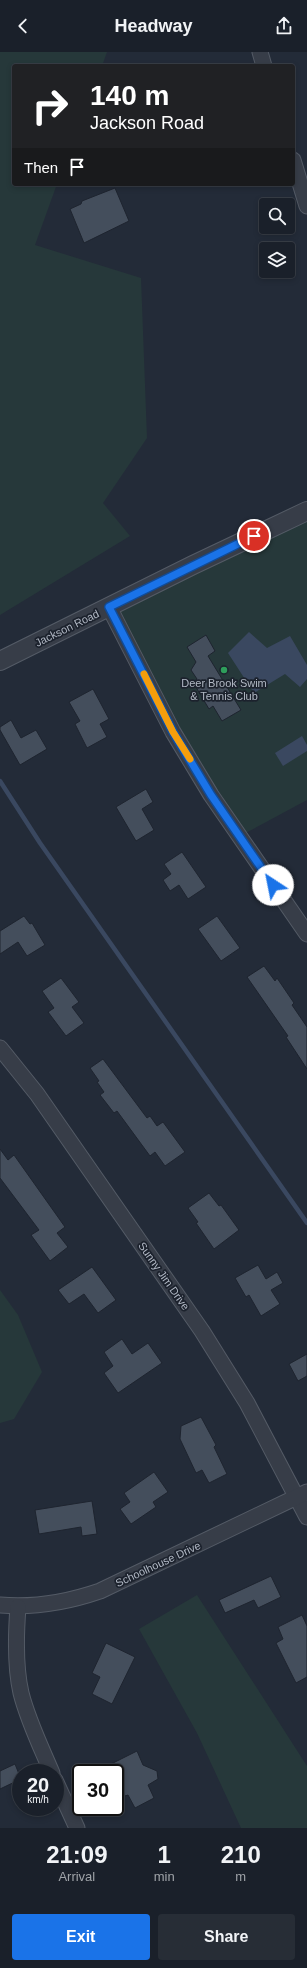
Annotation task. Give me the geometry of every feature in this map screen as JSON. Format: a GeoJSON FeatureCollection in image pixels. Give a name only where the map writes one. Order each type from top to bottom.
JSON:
{"type":"FeatureCollection","features":[{"type":"Feature","properties":{"kind":"street"},"geometry":{"type":"LineString","coordinates":[[260,52],[263,64]]}},
{"type":"Feature","properties":{"kind":"street"},"geometry":{"type":"LineString","coordinates":[[295,167],[307,206]]}},
{"type":"Feature","properties":{"kind":"street","name":"Jackson Road"},"geometry":{"type":"LineString","coordinates":[[0,661],[307,511]]}},
{"type":"Feature","properties":{"kind":"street"},"geometry":{"type":"LineString","coordinates":[[109,607],[173,732],[211,795],[307,934]]}},
{"type":"Feature","properties":{"kind":"street","name":"Sunny Jim Drive"},"geometry":{"type":"LineString","coordinates":[[0,1048],[37,1094],[202,1331],[302,1495],[307,1517]]}},
{"type":"Feature","properties":{"kind":"street","name":"Schoolhouse Drive"},"geometry":{"type":"LineString","coordinates":[[0,1605],[18,1607],[76,1599],[100,1591],[302,1495]]}},
{"type":"Feature","properties":{"kind":"street"},"geometry":{"type":"LineString","coordinates":[[18,1607],[16,1637],[21,1692],[31,1725],[48,1764]]}},
{"type":"Feature","properties":{"kind":"street"},"geometry":{"type":"LineString","coordinates":[[64,1801],[76,1828]]}},
{"type":"Feature","properties":{"kind":"shaded area"},"geometry":{"type":"Polygon","coordinates":[[[0,52],[107,52],[103,64],[12,64],[12,186],[56,186],[35,245],[141,278],[147,438],[103,503],[130,536],[0,615],[0,52]]]}},
{"type":"Feature","properties":{"kind":"shaded area","name":"Deer Brook Swim & Tennis Club"},"geometry":{"type":"Polygon","coordinates":[[[307,510],[307,800],[240,836],[109,607],[307,510]]]}},
{"type":"Feature","properties":{"kind":"shaded area"},"geometry":{"type":"Polygon","coordinates":[[[0,1290],[18,1315],[42,1372],[14,1419],[0,1423],[0,1290]]]}},
{"type":"Feature","properties":{"kind":"shaded area"},"geometry":{"type":"Polygon","coordinates":[[[197,1595],[307,1766],[307,1828],[241,1828],[197,1733],[139,1629],[197,1595]]]}},
{"type":"Feature","properties":{"kind":"water"},"geometry":{"type":"Polygon","coordinates":[[[249,632],[267,648],[290,636],[307,665],[307,679],[300,687],[285,674],[254,693],[228,653],[249,632]]]}},
{"type":"Feature","properties":{"kind":"water"},"geometry":{"type":"Polygon","coordinates":[[[302,736],[307,745],[307,751],[283,766],[275,753],[302,736]]]}},
{"type":"Feature","properties":{"kind":"building"},"geometry":{"type":"Polygon","coordinates":[[[115,188],[129,221],[84,243],[70,209],[81,204],[82,201],[115,188]]]}},
{"type":"Feature","properties":{"kind":"building"},"geometry":{"type":"Polygon","coordinates":[[[206,635],[215,651],[208,656],[241,710],[222,721],[213,706],[209,709],[193,682],[197,679],[191,670],[196,662],[187,647],[206,635]]]}},
{"type":"Feature","properties":{"kind":"building"},"geometry":{"type":"Polygon","coordinates":[[[93,689],[109,719],[100,724],[107,737],[87,748],[75,724],[80,721],[69,702],[93,689]]]}},
{"type":"Feature","properties":{"kind":"building"},"geometry":{"type":"Polygon","coordinates":[[[11,720],[21,738],[36,730],[47,749],[20,765],[0,730],[0,727],[11,720]]]}},
{"type":"Feature","properties":{"kind":"building"},"geometry":{"type":"Polygon","coordinates":[[[146,789],[153,802],[142,809],[154,830],[136,841],[116,807],[146,789]]]}},
{"type":"Feature","properties":{"kind":"building"},"geometry":{"type":"Polygon","coordinates":[[[182,852],[206,887],[188,899],[179,885],[170,891],[163,880],[171,874],[164,864],[182,852]]]}},
{"type":"Feature","properties":{"kind":"building"},"geometry":{"type":"Polygon","coordinates":[[[24,916],[30,924],[32,923],[45,945],[27,956],[18,942],[0,954],[0,931],[24,916]]]}},
{"type":"Feature","properties":{"kind":"building"},"geometry":{"type":"Polygon","coordinates":[[[217,916],[240,948],[221,961],[198,929],[217,916]]]}},
{"type":"Feature","properties":{"kind":"building"},"geometry":{"type":"Polygon","coordinates":[[[264,966],[275,981],[277,978],[294,1003],[292,1005],[307,1027],[307,1069],[286,1037],[288,1036],[247,977],[264,966]]]}},
{"type":"Feature","properties":{"kind":"building"},"geometry":{"type":"Polygon","coordinates":[[[61,978],[79,1002],[72,1007],[84,1023],[66,1036],[48,1012],[54,1008],[42,991],[61,978]]]}},
{"type":"Feature","properties":{"kind":"building"},"geometry":{"type":"Polygon","coordinates":[[[103,1059],[147,1118],[150,1116],[157,1126],[163,1122],[185,1152],[165,1166],[155,1152],[150,1156],[117,1111],[114,1113],[100,1095],[104,1092],[97,1082],[99,1081],[90,1068],[103,1059]]]}},
{"type":"Feature","properties":{"kind":"building"},"geometry":{"type":"Polygon","coordinates":[[[0,1149],[8,1160],[14,1155],[65,1227],[57,1233],[68,1247],[50,1261],[31,1235],[39,1230],[0,1178],[0,1149]]]}},
{"type":"Feature","properties":{"kind":"building"},"geometry":{"type":"Polygon","coordinates":[[[209,1193],[219,1206],[221,1205],[239,1230],[214,1249],[196,1223],[198,1222],[188,1208],[209,1193]]]}},
{"type":"Feature","properties":{"kind":"building"},"geometry":{"type":"Polygon","coordinates":[[[258,1265],[266,1279],[277,1272],[283,1283],[271,1290],[280,1304],[261,1316],[249,1295],[246,1297],[235,1278],[258,1265]]]}},
{"type":"Feature","properties":{"kind":"building"},"geometry":{"type":"Polygon","coordinates":[[[92,1267],[116,1300],[98,1313],[84,1294],[69,1304],[58,1290],[92,1267]]]}},
{"type":"Feature","properties":{"kind":"building"},"geometry":{"type":"Polygon","coordinates":[[[122,1339],[132,1354],[148,1343],[162,1363],[118,1393],[104,1373],[113,1366],[104,1352],[122,1339]]]}},
{"type":"Feature","properties":{"kind":"building"},"geometry":{"type":"Polygon","coordinates":[[[307,1354],[307,1376],[298,1381],[289,1364],[307,1354]]]}},
{"type":"Feature","properties":{"kind":"building"},"geometry":{"type":"Polygon","coordinates":[[[201,1417],[216,1445],[214,1447],[227,1474],[209,1483],[202,1470],[196,1473],[180,1439],[181,1426],[201,1417]]]}},
{"type":"Feature","properties":{"kind":"building"},"geometry":{"type":"Polygon","coordinates":[[[154,1472],[168,1492],[153,1502],[156,1507],[131,1524],[120,1509],[130,1502],[124,1493],[154,1472]]]}},
{"type":"Feature","properties":{"kind":"building"},"geometry":{"type":"Polygon","coordinates":[[[92,1501],[97,1534],[82,1536],[81,1527],[39,1534],[35,1510],[92,1501]]]}},
{"type":"Feature","properties":{"kind":"building"},"geometry":{"type":"Polygon","coordinates":[[[271,1576],[281,1597],[258,1608],[254,1600],[225,1613],[219,1600],[271,1576]]]}},
{"type":"Feature","properties":{"kind":"building"},"geometry":{"type":"Polygon","coordinates":[[[302,1615],[307,1626],[307,1677],[296,1683],[276,1643],[283,1639],[278,1627],[302,1615]]]}},
{"type":"Feature","properties":{"kind":"building"},"geometry":{"type":"Polygon","coordinates":[[[106,1643],[135,1657],[112,1704],[92,1694],[100,1677],[92,1673],[106,1643]]]}},
{"type":"Feature","properties":{"kind":"building"},"geometry":{"type":"Polygon","coordinates":[[[137,1751],[143,1765],[157,1771],[158,1779],[148,1785],[154,1798],[135,1808],[128,1795],[125,1796],[124,1794],[124,1764],[111,1764],[137,1751]]]}},
{"type":"Feature","properties":{"kind":"building"},"geometry":{"type":"Polygon","coordinates":[[[12,1765],[12,1783],[0,1789],[0,1771],[12,1765]]]}},
{"type":"Feature","properties":{"kind":"waterway"},"geometry":{"type":"LineString","coordinates":[[0,781],[40,843],[307,1223]]}},
{"type":"Feature","properties":{"kind":"slow traffic"},"geometry":{"type":"LineString","coordinates":[[144,674],[173,732],[190,759]]}},
{"type":"Feature","properties":{"kind":"place","name":"Deer Brook Swim & Tennis Club"},"geometry":{"type":"Point","coordinates":[224,670]}},
{"type":"Feature","properties":{"kind":"route"},"geometry":{"type":"LineString","coordinates":[[254,536],[192,565],[109,607],[130,645],[173,732],[211,795],[273,885]]}}]}
